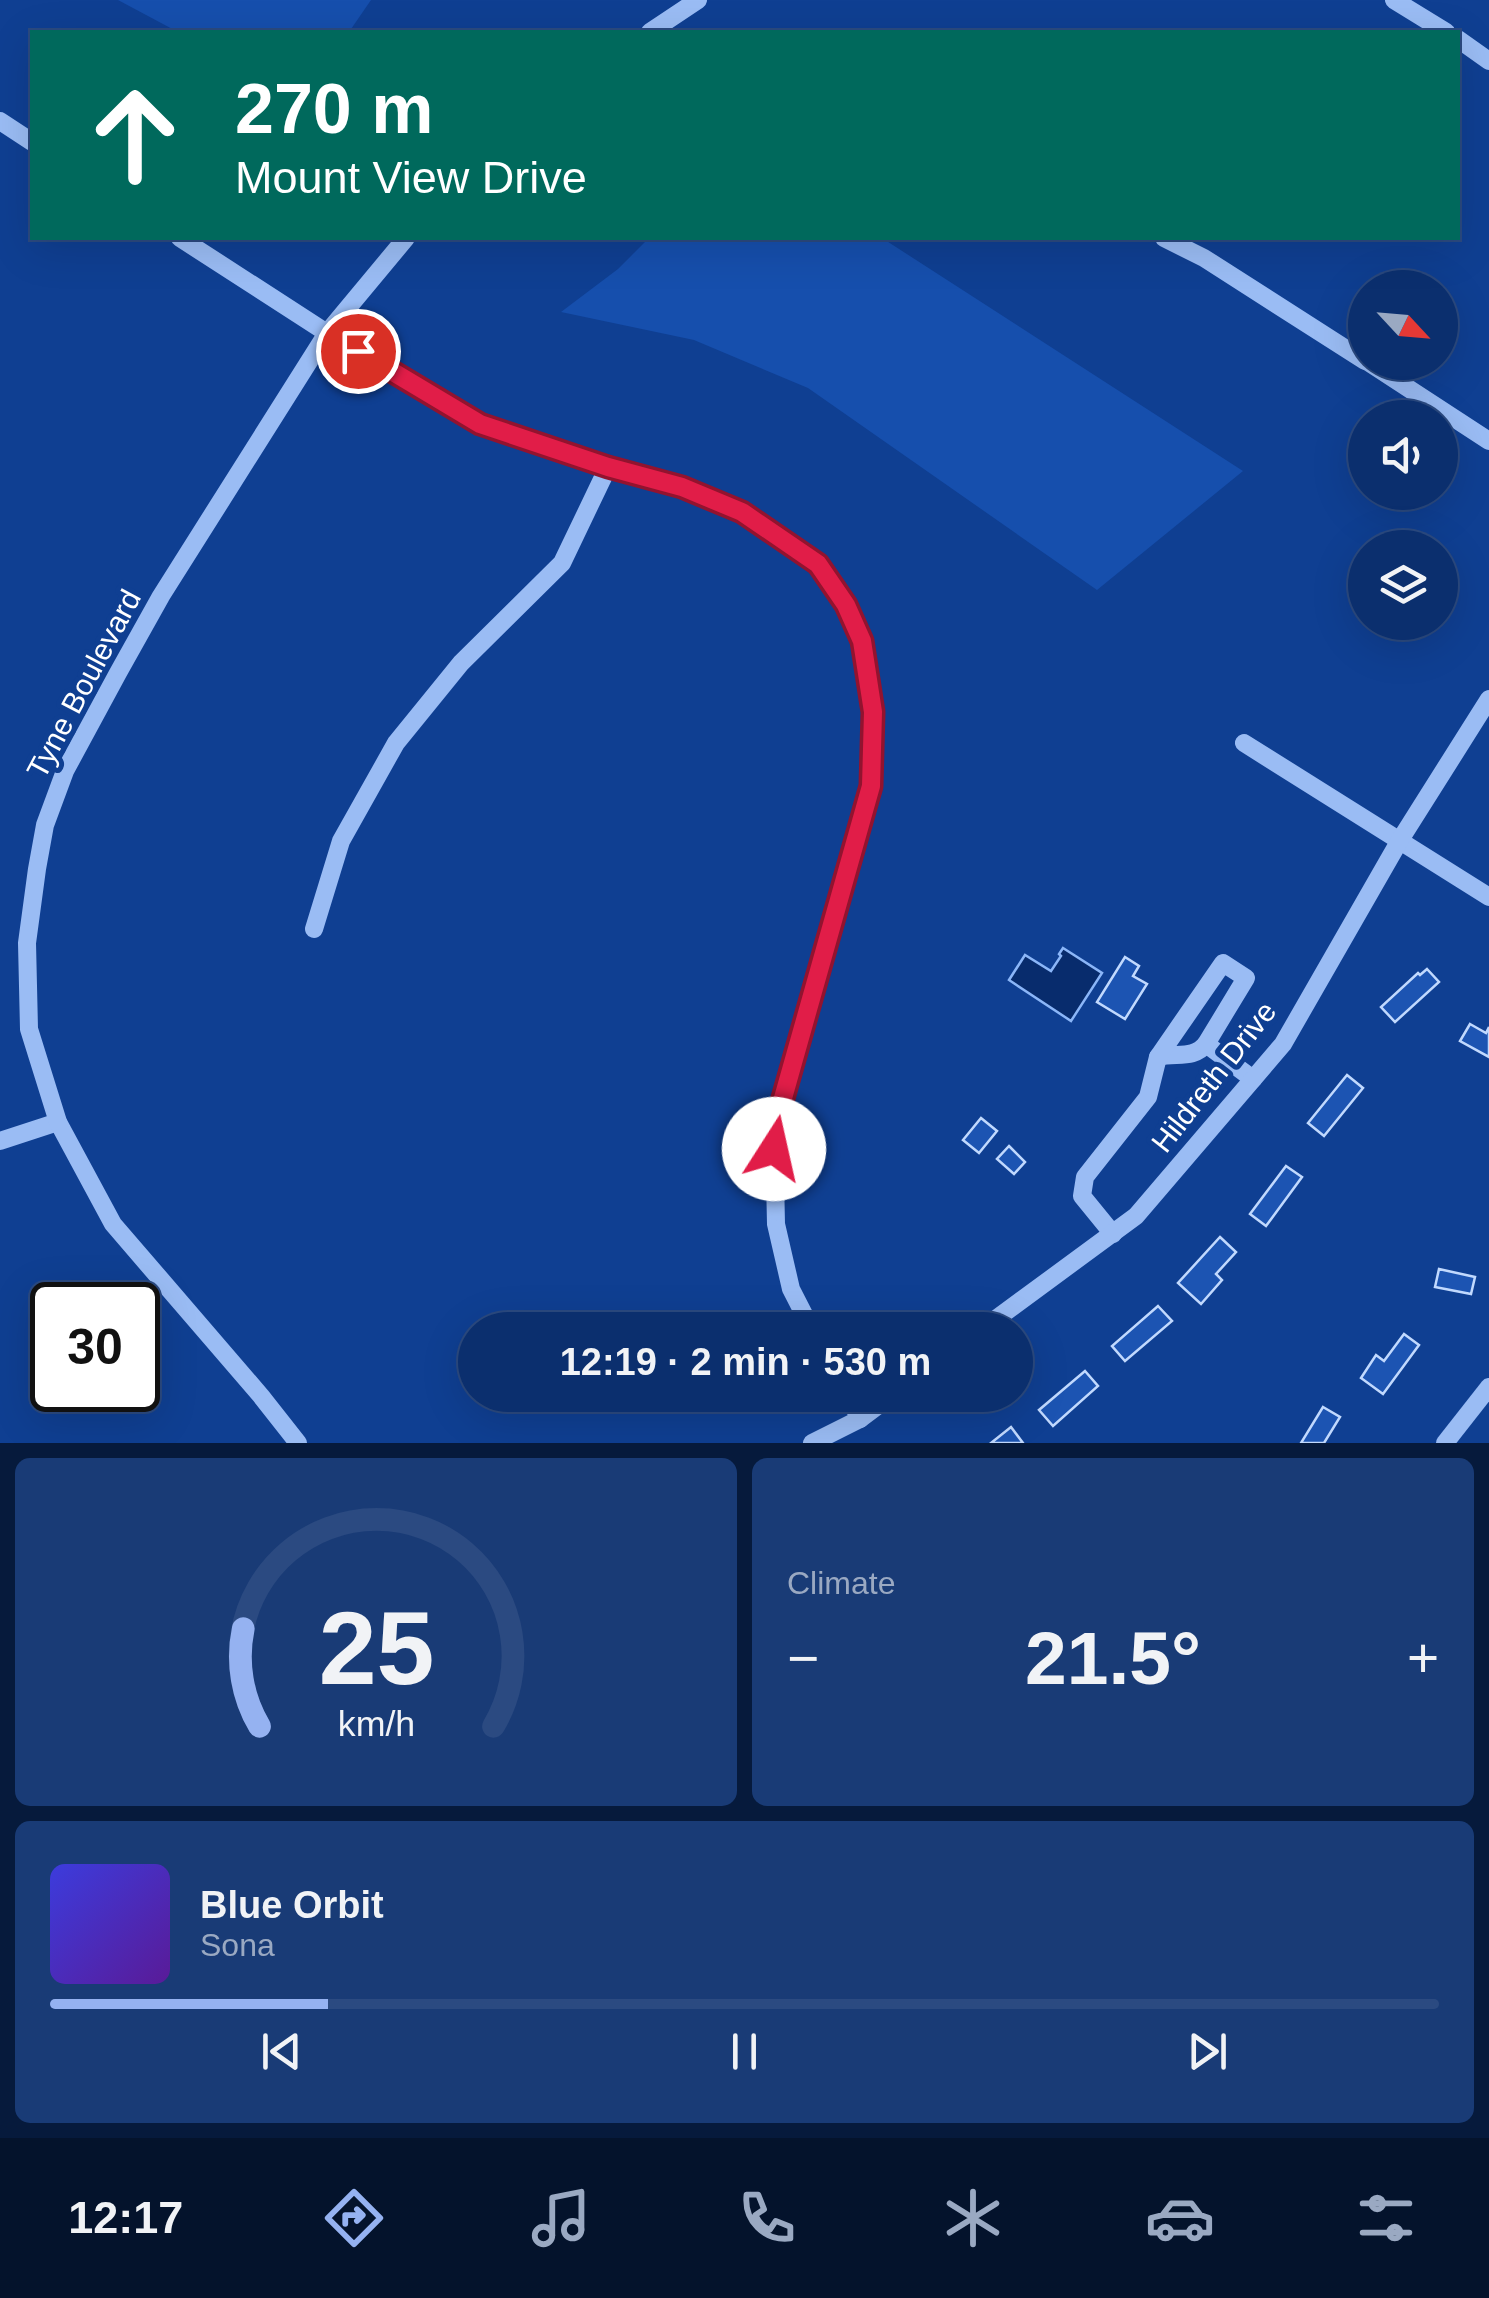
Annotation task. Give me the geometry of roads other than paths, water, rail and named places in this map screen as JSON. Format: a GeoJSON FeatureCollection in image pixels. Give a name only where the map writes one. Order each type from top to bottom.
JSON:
{"type":"FeatureCollection","features":[{"type":"Feature","properties":{"kind":"street"},"geometry":{"type":"LineString","coordinates":[[653,30],[698,0]]}},
{"type":"Feature","properties":{"kind":"street"},"geometry":{"type":"LineString","coordinates":[[1394,0],[1443,30]]}},
{"type":"Feature","properties":{"kind":"street"},"geometry":{"type":"LineString","coordinates":[[1460,41],[1489,61]]}},
{"type":"Feature","properties":{"kind":"street"},"geometry":{"type":"LineString","coordinates":[[0,121],[30,141]]}},
{"type":"Feature","properties":{"kind":"street"},"geometry":{"type":"LineString","coordinates":[[183,240],[327,333],[480,424],[682,487],[742,512],[818,564],[846,605],[862,641],[873,712],[871,786],[774,1132],[776,1224],[791,1289],[803,1312]]}},
{"type":"Feature","properties":{"kind":"street","name":"Tyne Boulevard"},"geometry":{"type":"LineString","coordinates":[[298,1443],[113,1224],[58,1122],[28,1029],[28,942],[46,825],[66,772],[152,611],[327,333],[404,240]]}},
{"type":"Feature","properties":{"kind":"street"},"geometry":{"type":"LineString","coordinates":[[1168,240],[1204,258],[1348,350]]}},
{"type":"Feature","properties":{"kind":"street"},"geometry":{"type":"LineString","coordinates":[[1394,380],[1489,441]]}},
{"type":"Feature","properties":{"kind":"street"},"geometry":{"type":"LineString","coordinates":[[314,929],[341,841],[396,743],[460,663],[562,562],[608,467]]}},
{"type":"Feature","properties":{"kind":"street","name":"Hildreth Drive"},"geometry":{"type":"LineString","coordinates":[[1006,1312],[1136,1216],[1283,1044],[1400,840],[1489,699]]}},
{"type":"Feature","properties":{"kind":"street"},"geometry":{"type":"LineString","coordinates":[[1244,743],[1489,897]]}},
{"type":"Feature","properties":{"kind":"street"},"geometry":{"type":"LineString","coordinates":[[1113,1234],[1082,1196],[1085,1177],[1148,1097],[1158,1058],[1223,963],[1246,978],[1199,1052],[1158,1058]]}},
{"type":"Feature","properties":{"kind":"street"},"geometry":{"type":"LineString","coordinates":[[1206,1044],[1253,1079]]}},
{"type":"Feature","properties":{"kind":"street"},"geometry":{"type":"LineString","coordinates":[[0,1142],[58,1122]]}},
{"type":"Feature","properties":{"kind":"street"},"geometry":{"type":"LineString","coordinates":[[1445,1443],[1489,1387]]}},
{"type":"Feature","properties":{"kind":"street"},"geometry":{"type":"LineString","coordinates":[[856,1412],[860,1419]]}},
{"type":"Feature","properties":{"kind":"street"},"geometry":{"type":"LineString","coordinates":[[812,1443],[869,1412]]}}]}
